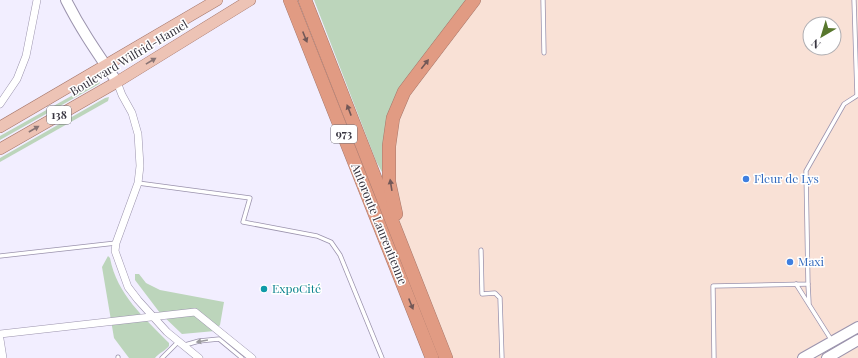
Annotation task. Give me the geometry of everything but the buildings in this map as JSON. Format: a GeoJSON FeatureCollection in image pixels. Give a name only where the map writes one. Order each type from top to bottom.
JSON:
{"type":"FeatureCollection","features":[{"type":"Feature","properties":{"kind":"highway","name":"Autoroute Laurentienne"},"geometry":{"type":"LineString","coordinates":[[291,0],[432,358]]}},
{"type":"Feature","properties":{"kind":"highway","name":"Autoroute Laurentienne"},"geometry":{"type":"LineString","coordinates":[[305,0],[446,358]]}},
{"type":"Feature","properties":{"kind":"highway"},"geometry":{"type":"LineString","coordinates":[[404,251],[390,182],[389,146],[393,118],[404,92],[474,0]]}},
{"type":"Feature","properties":{"kind":"main road","name":"Boulevard Wilfrid-Hamel"},"geometry":{"type":"LineString","coordinates":[[0,127],[217,0]]}},
{"type":"Feature","properties":{"kind":"main road","name":"Boulevard Wilfrid-Hamel"},"geometry":{"type":"LineString","coordinates":[[0,148],[117,82],[250,0]]}},
{"type":"Feature","properties":{"kind":"street"},"geometry":{"type":"LineString","coordinates":[[0,104],[17,79],[26,56],[37,0]]}},
{"type":"Feature","properties":{"kind":"street"},"geometry":{"type":"LineString","coordinates":[[66,0],[96,54],[106,65],[117,82],[132,113],[138,134],[140,152],[138,183],[116,243],[116,251],[128,286],[167,332],[199,358]]}},
{"type":"Feature","properties":{"kind":"street"},"geometry":{"type":"LineString","coordinates":[[0,334],[195,312],[252,358]]}},
{"type":"Feature","properties":{"kind":"street"},"geometry":{"type":"LineString","coordinates":[[803,358],[858,327]]}},
{"type":"Feature","properties":{"kind":"street"},"geometry":{"type":"LineString","coordinates":[[0,339],[3,358]]}},
{"type":"Feature","properties":{"kind":"street"},"geometry":{"type":"LineString","coordinates":[[827,358],[858,340]]}},
{"type":"Feature","properties":{"kind":"lane"},"geometry":{"type":"LineString","coordinates":[[543,0],[544,53]]}},
{"type":"Feature","properties":{"kind":"lane"},"geometry":{"type":"LineString","coordinates":[[809,303],[806,171],[844,104],[858,95],[854,0]]}},
{"type":"Feature","properties":{"kind":"lane"},"geometry":{"type":"LineString","coordinates":[[138,183],[250,198],[243,222],[317,236],[331,242],[340,255],[382,358]]}},
{"type":"Feature","properties":{"kind":"lane"},"geometry":{"type":"LineString","coordinates":[[0,256],[116,243]]}},
{"type":"Feature","properties":{"kind":"lane"},"geometry":{"type":"LineString","coordinates":[[481,250],[482,294],[495,293],[500,298],[502,358]]}},
{"type":"Feature","properties":{"kind":"lane"},"geometry":{"type":"LineString","coordinates":[[796,284],[832,341]]}},
{"type":"Feature","properties":{"kind":"lane"},"geometry":{"type":"LineString","coordinates":[[714,358],[713,286],[808,284]]}},
{"type":"Feature","properties":{"kind":"lane"},"geometry":{"type":"LineString","coordinates":[[162,358],[181,343],[219,339],[242,358]]}},
{"type":"Feature","properties":{"kind":"shaded area"},"geometry":{"type":"Polygon","coordinates":[[[474,0],[858,0],[858,358],[445,358],[404,251],[389,182],[393,118],[474,0]]]}},
{"type":"Feature","properties":{"kind":"green space"},"geometry":{"type":"Polygon","coordinates":[[[314,0],[469,0],[409,79],[383,174],[376,161],[314,0]]]}},
{"type":"Feature","properties":{"kind":"green space"},"geometry":{"type":"Polygon","coordinates":[[[98,81],[100,83],[99,84],[0,140],[0,136],[98,81]]]}},
{"type":"Feature","properties":{"kind":"green space"},"geometry":{"type":"Polygon","coordinates":[[[109,97],[108,101],[0,162],[0,158],[109,97]]]}},
{"type":"Feature","properties":{"kind":"green space"},"geometry":{"type":"Polygon","coordinates":[[[108,256],[125,294],[141,314],[169,343],[169,346],[155,358],[129,358],[114,338],[102,267],[108,256]]]}},
{"type":"Feature","properties":{"kind":"green space"},"geometry":{"type":"Polygon","coordinates":[[[135,274],[139,274],[146,283],[160,290],[224,302],[220,325],[215,331],[182,334],[160,313],[135,280],[135,274]]]}},
{"type":"Feature","properties":{"kind":"place","name":"Fleur de Lys"},"geometry":{"type":"Point","coordinates":[746,179]}},
{"type":"Feature","properties":{"kind":"place","name":"Maxi"},"geometry":{"type":"Point","coordinates":[790,262]}},
{"type":"Feature","properties":{"kind":"place","name":"ExpoCité"},"geometry":{"type":"Point","coordinates":[264,289]}}]}
